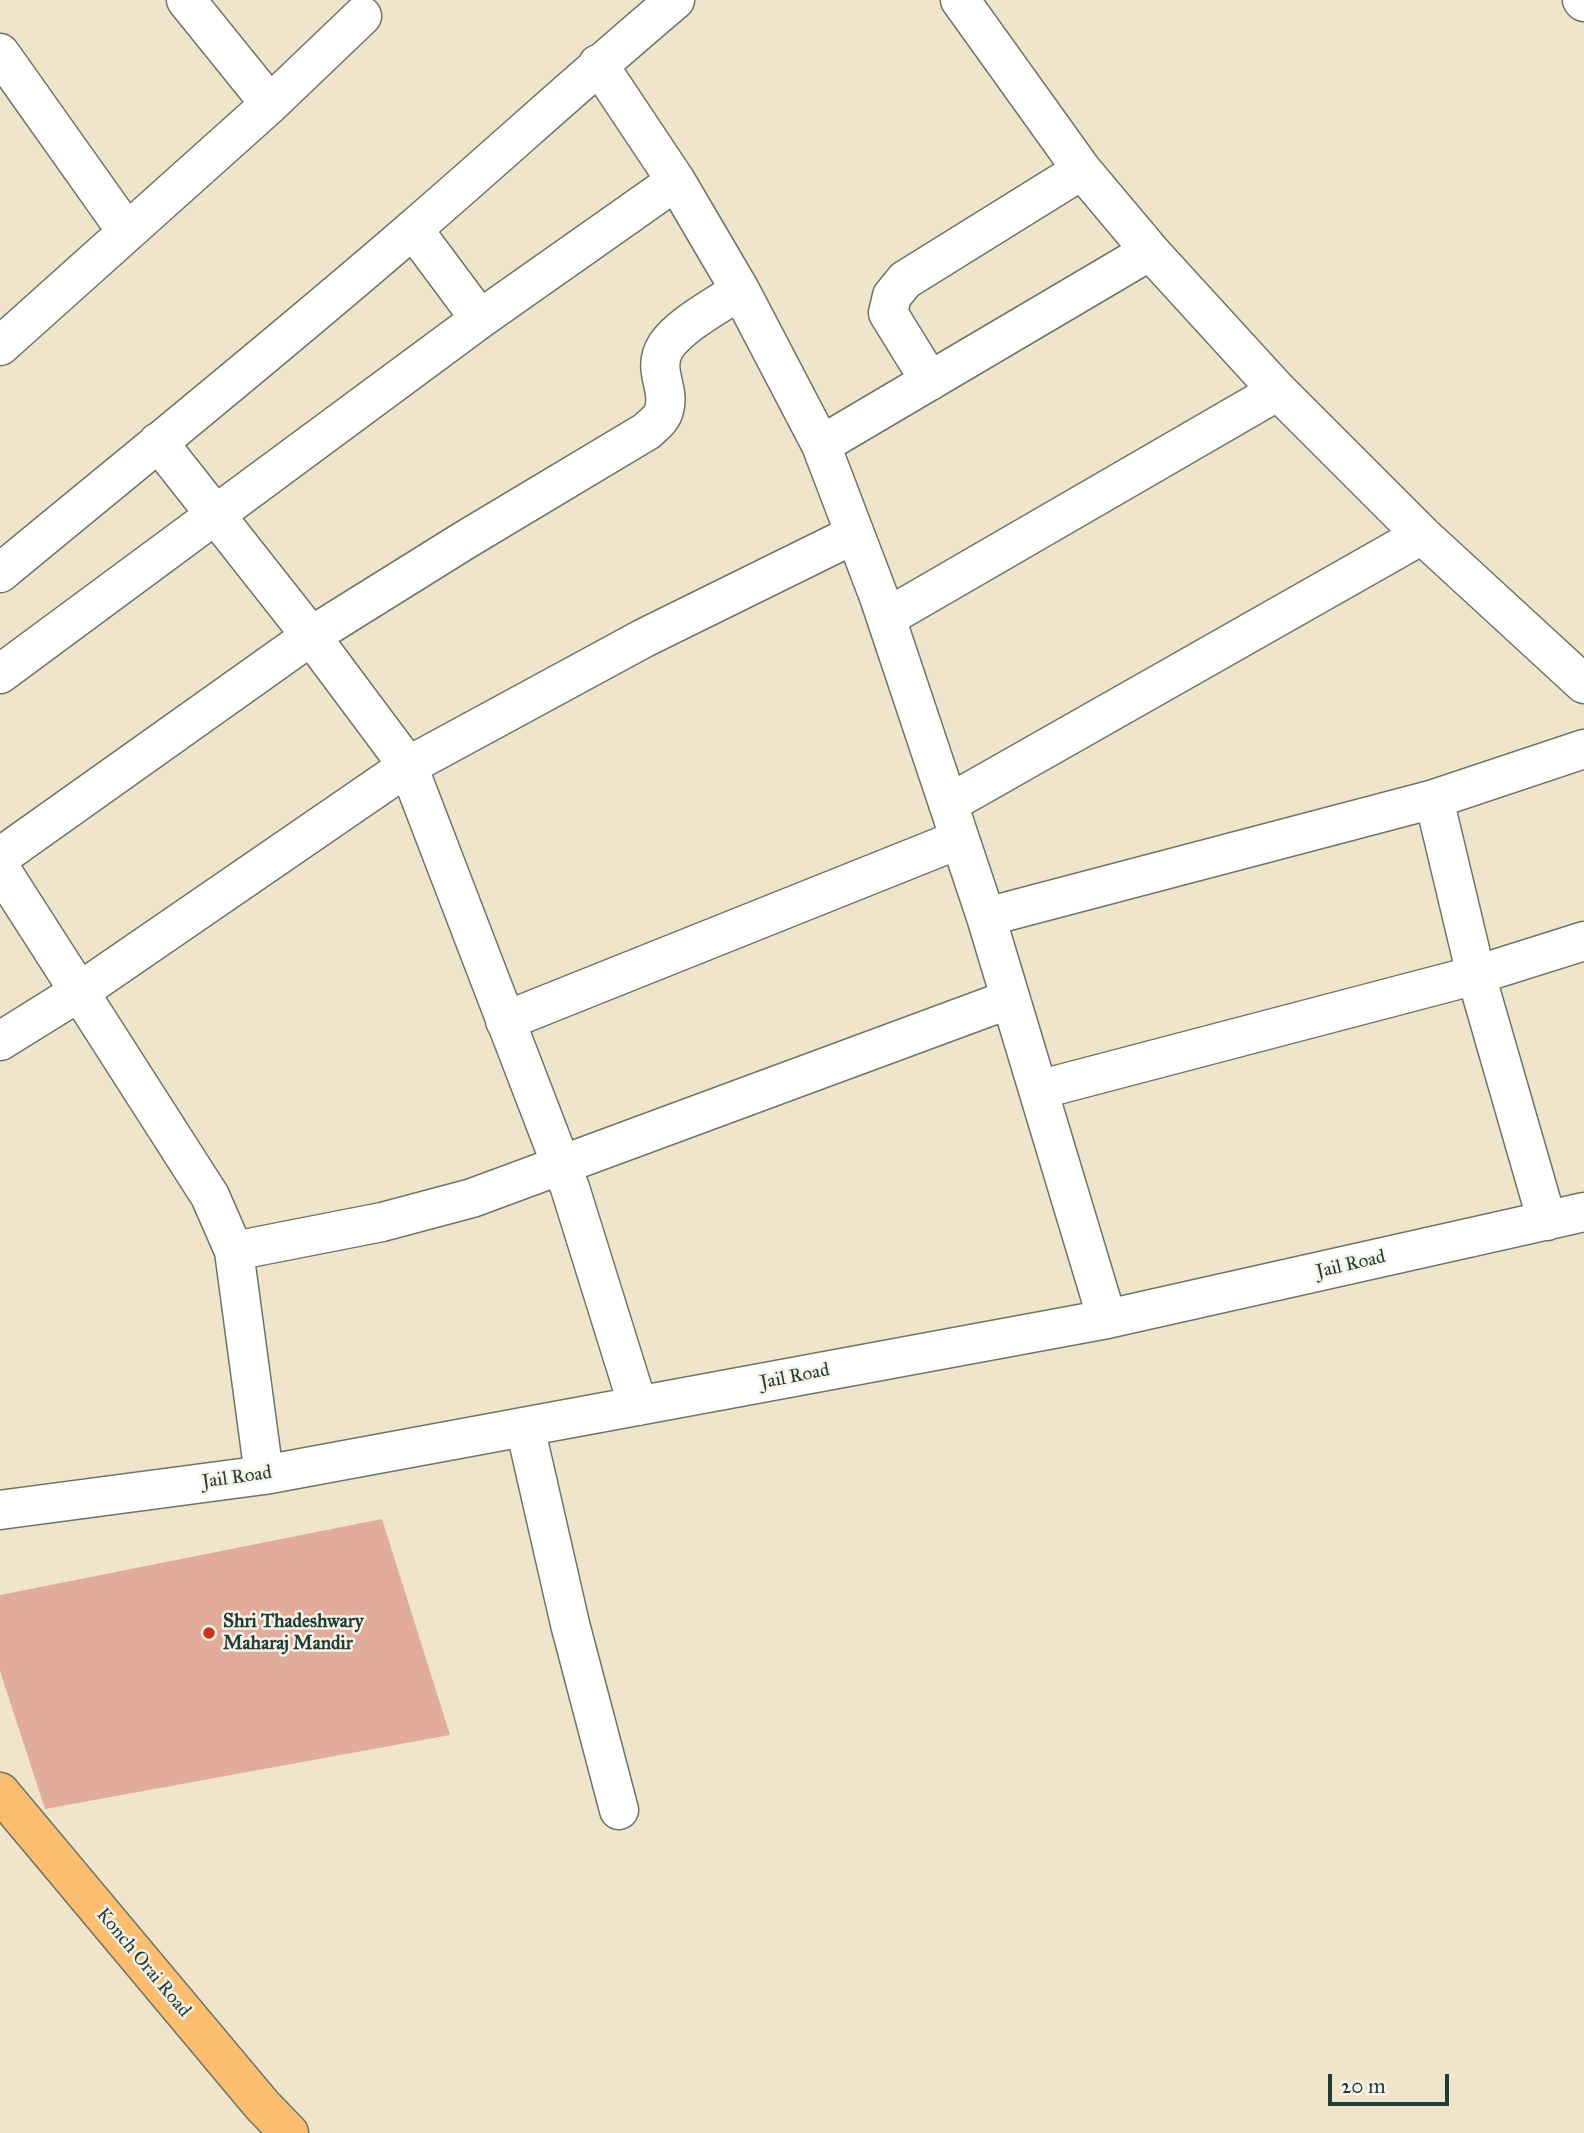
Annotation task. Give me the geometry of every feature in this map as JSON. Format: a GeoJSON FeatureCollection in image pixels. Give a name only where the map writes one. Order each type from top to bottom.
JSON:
{"type":"FeatureCollection","features":[{"type":"Feature","properties":{"kind":"main road","name":"Konch Orai Road"},"geometry":{"type":"LineString","coordinates":[[0,1792],[262,2105],[289,2133]]}},
{"type":"Feature","properties":{"kind":"street"},"geometry":{"type":"LineString","coordinates":[[186,0],[270,104]]}},
{"type":"Feature","properties":{"kind":"street"},"geometry":{"type":"LineString","coordinates":[[0,573],[274,348],[413,229],[598,64],[675,0]]}},
{"type":"Feature","properties":{"kind":"street"},"geometry":{"type":"LineString","coordinates":[[960,0],[1082,170],[1150,251],[1278,391],[1422,535],[1584,684]]}},
{"type":"Feature","properties":{"kind":"street"},"geometry":{"type":"LineString","coordinates":[[0,346],[270,104],[362,16]]}},
{"type":"Feature","properties":{"kind":"street"},"geometry":{"type":"LineString","coordinates":[[0,53],[127,232]]}},
{"type":"Feature","properties":{"kind":"street"},"geometry":{"type":"LineString","coordinates":[[598,64],[676,181],[740,290],[821,446],[886,618],[986,917],[1107,1319]]}},
{"type":"Feature","properties":{"kind":"street"},"geometry":{"type":"LineString","coordinates":[[930,381],[888,313],[892,296],[905,280],[1082,170]]}},
{"type":"Feature","properties":{"kind":"street"},"geometry":{"type":"LineString","coordinates":[[0,674],[480,319],[676,181]]}},
{"type":"Feature","properties":{"kind":"street"},"geometry":{"type":"LineString","coordinates":[[413,229],[480,319]]}},
{"type":"Feature","properties":{"kind":"street"},"geometry":{"type":"LineString","coordinates":[[821,446],[1150,251]]}},
{"type":"Feature","properties":{"kind":"street"},"geometry":{"type":"LineString","coordinates":[[0,857],[311,636],[647,431],[664,411],[665,396],[659,366],[665,348],[679,332],[740,290]]}},
{"type":"Feature","properties":{"kind":"street"},"geometry":{"type":"LineString","coordinates":[[886,618],[1278,391]]}},
{"type":"Feature","properties":{"kind":"street"},"geometry":{"type":"LineString","coordinates":[[159,442],[311,636],[408,766],[561,1166],[638,1406]]}},
{"type":"Feature","properties":{"kind":"street"},"geometry":{"type":"LineString","coordinates":[[0,1041],[79,992],[408,766],[644,638],[855,534]]}},
{"type":"Feature","properties":{"kind":"street"},"geometry":{"type":"LineString","coordinates":[[505,1021],[954,821],[1422,535]]}},
{"type":"Feature","properties":{"kind":"street"},"geometry":{"type":"LineString","coordinates":[[986,917],[1434,799],[1584,749]]}},
{"type":"Feature","properties":{"kind":"street"},"geometry":{"type":"LineString","coordinates":[[1434,799],[1476,975],[1546,1221]]}},
{"type":"Feature","properties":{"kind":"street"},"geometry":{"type":"LineString","coordinates":[[0,868],[209,1196],[234,1251],[264,1475]]}},
{"type":"Feature","properties":{"kind":"street"},"geometry":{"type":"LineString","coordinates":[[1038,1090],[1476,975],[1584,941]]}},
{"type":"Feature","properties":{"kind":"street"},"geometry":{"type":"LineString","coordinates":[[234,1251],[382,1222],[472,1198],[1010,999]]}},
{"type":"Feature","properties":{"kind":"street","name":"Jail Road"},"geometry":{"type":"LineString","coordinates":[[0,1510],[264,1475],[1107,1319],[1584,1212]]}},
{"type":"Feature","properties":{"kind":"street"},"geometry":{"type":"LineString","coordinates":[[525,1427],[570,1624],[619,1810]]}},
{"type":"Feature","properties":{"kind":"building","name":"Shri Thadeshwary Maharaj Mandir"},"geometry":{"type":"Polygon","coordinates":[[[382,1519],[450,1735],[45,1809],[0,1671],[0,1595],[382,1519]]]}},
{"type":"Feature","properties":{"kind":"place","name":"Shri Thadeshwary Maharaj Mandir"},"geometry":{"type":"Point","coordinates":[209,1633]}}]}
